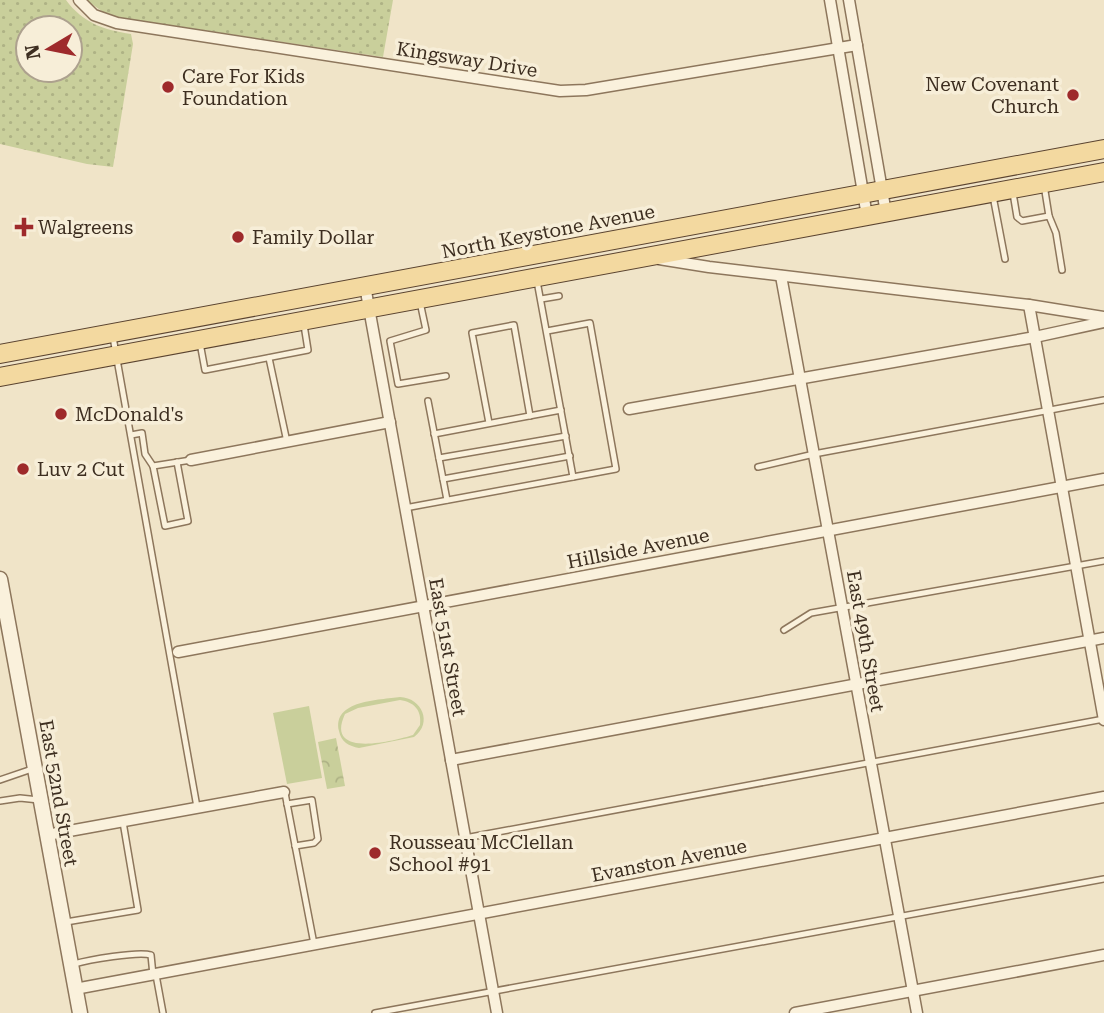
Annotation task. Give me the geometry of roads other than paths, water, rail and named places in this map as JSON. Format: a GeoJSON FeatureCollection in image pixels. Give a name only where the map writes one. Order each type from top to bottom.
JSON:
{"type":"FeatureCollection","features":[{"type":"Feature","properties":{"kind":"main road","name":"North Keystone Avenue"},"geometry":{"type":"LineString","coordinates":[[0,354],[1104,149]]}},
{"type":"Feature","properties":{"kind":"main road"},"geometry":{"type":"LineString","coordinates":[[0,377],[1104,172]]}},
{"type":"Feature","properties":{"kind":"street","name":"Kingsway Drive"},"geometry":{"type":"LineString","coordinates":[[79,0],[94,15],[117,23],[560,91],[586,90],[857,45]]}},
{"type":"Feature","properties":{"kind":"street"},"geometry":{"type":"LineString","coordinates":[[830,0],[867,216]]}},
{"type":"Feature","properties":{"kind":"street"},"geometry":{"type":"LineString","coordinates":[[849,0],[886,214]]}},
{"type":"Feature","properties":{"kind":"street"},"geometry":{"type":"LineString","coordinates":[[649,257],[781,276],[1029,305],[1104,319]]}},
{"type":"Feature","properties":{"kind":"street","name":"East 49th Street"},"geometry":{"type":"LineString","coordinates":[[781,276],[917,1013]]}},
{"type":"Feature","properties":{"kind":"street","name":"East 51st Street"},"geometry":{"type":"LineString","coordinates":[[365,286],[497,1013]]}},
{"type":"Feature","properties":{"kind":"street"},"geometry":{"type":"LineString","coordinates":[[1029,305],[1104,720]]}},
{"type":"Feature","properties":{"kind":"street"},"geometry":{"type":"LineString","coordinates":[[629,409],[1035,337],[1104,319]]}},
{"type":"Feature","properties":{"kind":"street"},"geometry":{"type":"LineString","coordinates":[[191,460],[390,422]]}},
{"type":"Feature","properties":{"kind":"street","name":"Hillside Avenue"},"geometry":{"type":"LineString","coordinates":[[178,652],[1104,479]]}},
{"type":"Feature","properties":{"kind":"street","name":"East 52nd Street"},"geometry":{"type":"LineString","coordinates":[[1,589],[79,1013]]}},
{"type":"Feature","properties":{"kind":"street"},"geometry":{"type":"LineString","coordinates":[[451,760],[1104,638]]}},
{"type":"Feature","properties":{"kind":"street"},"geometry":{"type":"LineString","coordinates":[[47,835],[284,792]]}},
{"type":"Feature","properties":{"kind":"street","name":"Evanston Avenue"},"geometry":{"type":"LineString","coordinates":[[75,989],[1104,797]]}},
{"type":"Feature","properties":{"kind":"street"},"geometry":{"type":"LineString","coordinates":[[795,1013],[1104,955]]}},
{"type":"Feature","properties":{"kind":"lane"},"geometry":{"type":"LineString","coordinates":[[1044,184],[1062,270]]}},
{"type":"Feature","properties":{"kind":"lane"},"geometry":{"type":"LineString","coordinates":[[1012,190],[1017,216],[1022,221],[1049,216]]}},
{"type":"Feature","properties":{"kind":"lane"},"geometry":{"type":"LineString","coordinates":[[993,193],[1005,259]]}},
{"type":"Feature","properties":{"kind":"lane"},"geometry":{"type":"LineString","coordinates":[[537,278],[573,477]]}},
{"type":"Feature","properties":{"kind":"lane"},"geometry":{"type":"LineString","coordinates":[[541,299],[559,296]]}},
{"type":"Feature","properties":{"kind":"lane"},"geometry":{"type":"LineString","coordinates":[[375,344],[426,330],[419,299]]}},
{"type":"Feature","properties":{"kind":"lane"},"geometry":{"type":"LineString","coordinates":[[200,340],[205,370],[308,350],[304,321]]}},
{"type":"Feature","properties":{"kind":"lane"},"geometry":{"type":"LineString","coordinates":[[405,508],[616,469],[590,323],[547,331]]}},
{"type":"Feature","properties":{"kind":"lane"},"geometry":{"type":"LineString","coordinates":[[489,423],[472,333],[514,325],[530,416]]}},
{"type":"Feature","properties":{"kind":"lane"},"geometry":{"type":"LineString","coordinates":[[113,333],[123,406],[131,435],[197,807]]}},
{"type":"Feature","properties":{"kind":"lane"},"geometry":{"type":"LineString","coordinates":[[390,341],[398,384]]}},
{"type":"Feature","properties":{"kind":"lane"},"geometry":{"type":"LineString","coordinates":[[269,358],[287,442]]}},
{"type":"Feature","properties":{"kind":"lane"},"geometry":{"type":"LineString","coordinates":[[383,387],[446,376]]}},
{"type":"Feature","properties":{"kind":"lane"},"geometry":{"type":"LineString","coordinates":[[758,467],[814,454],[1104,400]]}},
{"type":"Feature","properties":{"kind":"lane"},"geometry":{"type":"LineString","coordinates":[[428,401],[447,500]]}},
{"type":"Feature","properties":{"kind":"lane"},"geometry":{"type":"LineString","coordinates":[[434,434],[561,410]]}},
{"type":"Feature","properties":{"kind":"lane"},"geometry":{"type":"LineString","coordinates":[[131,435],[142,433],[145,454],[153,466],[165,526],[188,521],[177,462]]}},
{"type":"Feature","properties":{"kind":"lane"},"geometry":{"type":"LineString","coordinates":[[439,458],[566,436]]}},
{"type":"Feature","properties":{"kind":"lane"},"geometry":{"type":"LineString","coordinates":[[443,480],[570,456]]}},
{"type":"Feature","properties":{"kind":"lane"},"geometry":{"type":"LineString","coordinates":[[153,466],[191,460]]}},
{"type":"Feature","properties":{"kind":"lane"},"geometry":{"type":"LineString","coordinates":[[784,630],[811,613],[1104,561]]}},
{"type":"Feature","properties":{"kind":"lane"},"geometry":{"type":"LineString","coordinates":[[465,838],[1104,720]]}},
{"type":"Feature","properties":{"kind":"lane"},"geometry":{"type":"LineString","coordinates":[[0,780],[35,767]]}},
{"type":"Feature","properties":{"kind":"lane"},"geometry":{"type":"LineString","coordinates":[[284,792],[314,944]]}},
{"type":"Feature","properties":{"kind":"lane"},"geometry":{"type":"LineString","coordinates":[[0,801],[20,798],[41,801]]}},
{"type":"Feature","properties":{"kind":"lane"},"geometry":{"type":"LineString","coordinates":[[287,804],[312,800],[318,839],[314,843],[295,846]]}},
{"type":"Feature","properties":{"kind":"lane"},"geometry":{"type":"LineString","coordinates":[[63,922],[138,910],[122,821]]}},
{"type":"Feature","properties":{"kind":"lane"},"geometry":{"type":"LineString","coordinates":[[375,1013],[1104,879]]}},
{"type":"Feature","properties":{"kind":"lane"},"geometry":{"type":"LineString","coordinates":[[71,964],[94,958],[106,959],[144,953],[151,955],[163,1013]]}},
{"type":"Feature","properties":{"kind":"place","name":"Care For Kids Foundation"},"geometry":{"type":"Point","coordinates":[168,87]}},
{"type":"Feature","properties":{"kind":"place","name":"New Covenant Church"},"geometry":{"type":"Point","coordinates":[1073,95]}},
{"type":"Feature","properties":{"kind":"place","name":"Walgreens"},"geometry":{"type":"Point","coordinates":[24,227]}},
{"type":"Feature","properties":{"kind":"place","name":"Family Dollar"},"geometry":{"type":"Point","coordinates":[238,237]}},
{"type":"Feature","properties":{"kind":"place","name":"McDonald's"},"geometry":{"type":"Point","coordinates":[61,414]}},
{"type":"Feature","properties":{"kind":"place","name":"Luv 2 Cut"},"geometry":{"type":"Point","coordinates":[23,469]}},
{"type":"Feature","properties":{"kind":"place","name":"Rousseau McClellan School #91"},"geometry":{"type":"Point","coordinates":[375,853]}}]}
